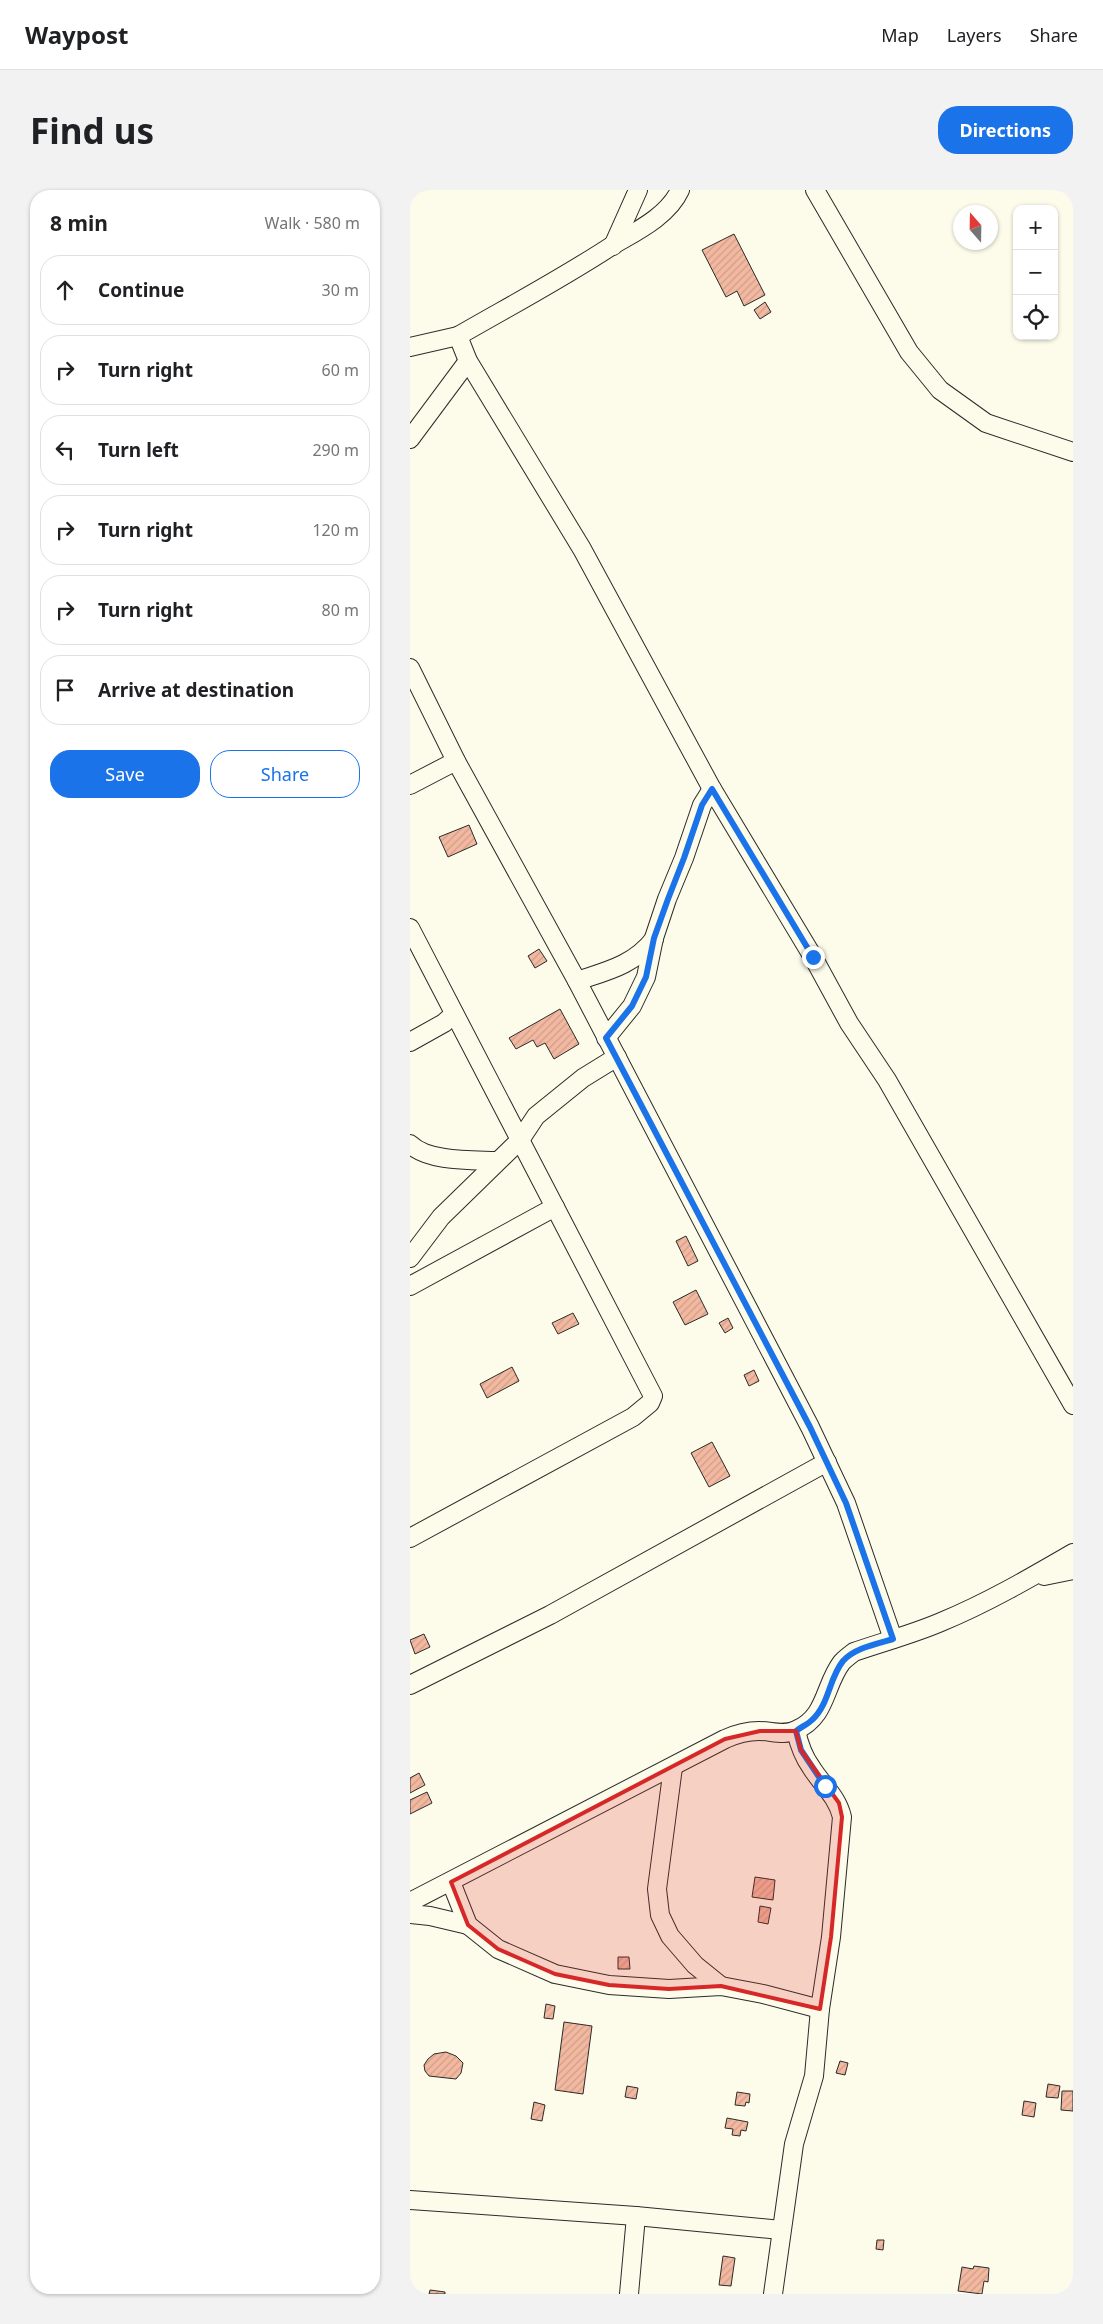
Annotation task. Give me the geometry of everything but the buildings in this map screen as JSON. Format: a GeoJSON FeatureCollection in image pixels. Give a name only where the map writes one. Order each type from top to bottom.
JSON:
{"type":"FeatureCollection","features":[{"type":"Feature","properties":{"kind":"street"},"geometry":{"type":"LineString","coordinates":[[613,246],[638,190]]}},
{"type":"Feature","properties":{"kind":"street"},"geometry":{"type":"LineString","coordinates":[[410,347],[458,336],[578,268],[666,210],[677,198],[680,190]]}},
{"type":"Feature","properties":{"kind":"street"},"geometry":{"type":"LineString","coordinates":[[816,190],[909,352],[940,390],[986,423],[1073,452]]}},
{"type":"Feature","properties":{"kind":"street"},"geometry":{"type":"LineString","coordinates":[[458,336],[468,361],[582,548],[712,789],[813,957],[849,1023],[887,1080],[1073,1405]]}},
{"type":"Feature","properties":{"kind":"street"},"geometry":{"type":"LineString","coordinates":[[410,439],[468,361]]}},
{"type":"Feature","properties":{"kind":"street"},"geometry":{"type":"LineString","coordinates":[[410,668],[456,761],[577,981],[810,1427],[846,1503],[893,1639]]}},
{"type":"Feature","properties":{"kind":"street"},"geometry":{"type":"LineString","coordinates":[[410,785],[456,761]]}},
{"type":"Feature","properties":{"kind":"street"},"geometry":{"type":"LineString","coordinates":[[606,1038],[632,1006],[646,977],[654,938],[702,805],[712,789]]}},
{"type":"Feature","properties":{"kind":"street"},"geometry":{"type":"LineString","coordinates":[[410,928],[651,1390],[652,1400],[633,1417],[410,1538]]}},
{"type":"Feature","properties":{"kind":"street"},"geometry":{"type":"LineString","coordinates":[[577,981],[617,968],[643,953],[654,938]]}},
{"type":"Feature","properties":{"kind":"street"},"geometry":{"type":"LineString","coordinates":[[410,1042],[444,1023],[454,1014]]}},
{"type":"Feature","properties":{"kind":"street"},"geometry":{"type":"LineString","coordinates":[[410,1258],[441,1217],[478,1182],[496,1161],[520,1140],[536,1116],[583,1078],[616,1057]]}},
{"type":"Feature","properties":{"kind":"street"},"geometry":{"type":"LineString","coordinates":[[410,1144],[417,1151],[452,1159],[496,1161]]}},
{"type":"Feature","properties":{"kind":"street"},"geometry":{"type":"LineString","coordinates":[[410,1286],[555,1207]]}},
{"type":"Feature","properties":{"kind":"street"},"geometry":{"type":"LineString","coordinates":[[410,1685],[550,1615],[826,1462]]}},
{"type":"Feature","properties":{"kind":"street"},"geometry":{"type":"LineString","coordinates":[[410,1902],[740,1733],[760,1731],[780,1734],[796,1731],[813,1720],[824,1704],[832,1681],[843,1662],[854,1652],[939,1623],[1031,1578],[1073,1552]]}},
{"type":"Feature","properties":{"kind":"street"},"geometry":{"type":"LineString","coordinates":[[1031,1578],[1073,1570]]}},
{"type":"Feature","properties":{"kind":"street"},"geometry":{"type":"LineString","coordinates":[[773,2294],[794,2144],[814,2076],[820,2010],[831,1937],[842,1817],[839,1803],[807,1761],[801,1750],[796,1731]]}},
{"type":"Feature","properties":{"kind":"street"},"geometry":{"type":"LineString","coordinates":[[673,1767],[657,1889],[660,1915],[670,1936],[695,1965],[720,1986]]}},
{"type":"Feature","properties":{"kind":"street"},"geometry":{"type":"LineString","coordinates":[[451,1882],[468,1925]]}},
{"type":"Feature","properties":{"kind":"street"},"geometry":{"type":"LineString","coordinates":[[410,1914],[430,1916],[468,1925],[498,1949],[555,1974],[609,1985],[668,1989],[720,1986],[763,1994],[820,2010]]}},
{"type":"Feature","properties":{"kind":"street"},"geometry":{"type":"LineString","coordinates":[[410,2200],[636,2216],[781,2230]]}},
{"type":"Feature","properties":{"kind":"street"},"geometry":{"type":"LineString","coordinates":[[629,2294],[636,2216]]}},
{"type":"Feature","properties":{"kind":"highlighted area"},"geometry":{"type":"Polygon","coordinates":[[[760,1731],[796,1731],[801,1750],[839,1803],[842,1817],[831,1937],[820,2009],[721,1986],[669,1989],[609,1985],[555,1974],[498,1949],[468,1925],[451,1882],[725,1739],[760,1731]]]}},
{"type":"Feature","properties":{"kind":"route"},"geometry":{"type":"LineString","coordinates":[[813,957],[712,789],[702,805],[654,938],[646,977],[632,1006],[606,1038],[810,1427],[846,1503],[893,1639],[854,1652],[843,1662],[832,1681],[824,1704],[813,1720],[796,1731],[801,1750],[825,1786]]}}]}
